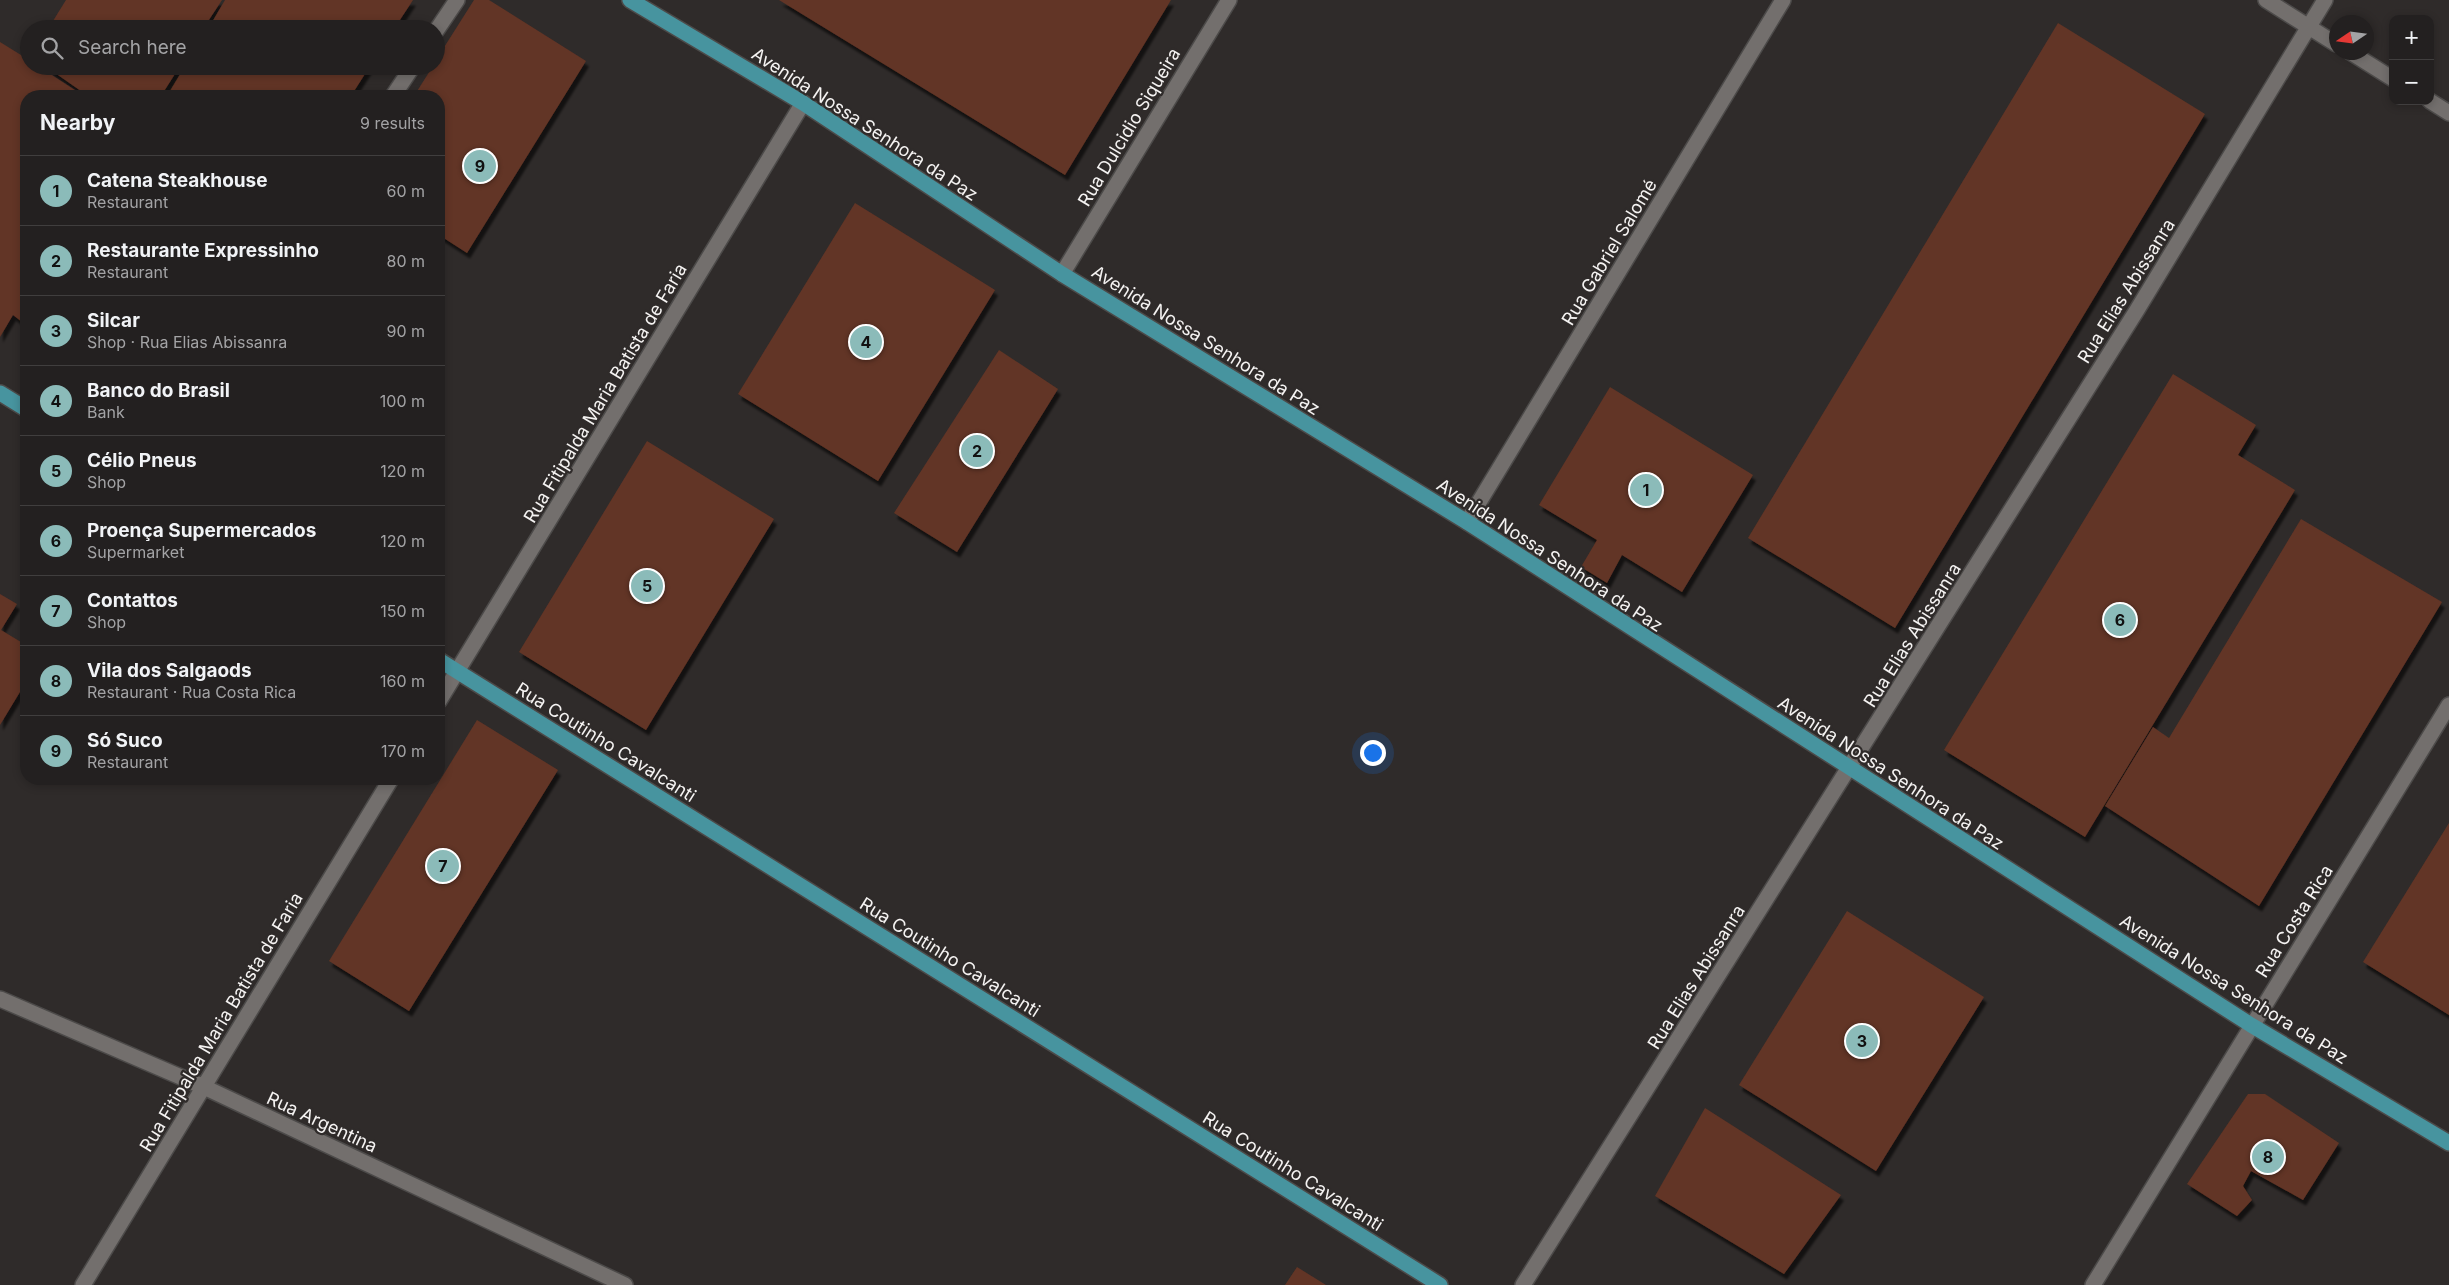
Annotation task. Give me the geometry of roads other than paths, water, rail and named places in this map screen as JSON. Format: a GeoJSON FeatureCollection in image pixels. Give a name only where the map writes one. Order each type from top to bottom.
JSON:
{"type":"FeatureCollection","features":[{"type":"Feature","properties":{"kind":"main road","name":"Avenida Nossa Senhora da Paz"},"geometry":{"type":"LineString","coordinates":[[630,0],[650,5],[1062,274],[1467,522],[2252,1025],[2449,1143]]}},
{"type":"Feature","properties":{"kind":"main road"},"geometry":{"type":"LineString","coordinates":[[0,393],[20,405]]}},
{"type":"Feature","properties":{"kind":"main road","name":"Rua Coutinho Cavalcanti"},"geometry":{"type":"LineString","coordinates":[[445,664],[1440,1285]]}},
{"type":"Feature","properties":{"kind":"street"},"geometry":{"type":"LineString","coordinates":[[444,20],[457,0]]}},
{"type":"Feature","properties":{"kind":"street","name":"Rua Dulcidio Siqueira"},"geometry":{"type":"LineString","coordinates":[[1062,274],[1229,0]]}},
{"type":"Feature","properties":{"kind":"street","name":"Rua Gabriel Salomé"},"geometry":{"type":"LineString","coordinates":[[1467,522],[1783,0]]}},
{"type":"Feature","properties":{"kind":"street"},"geometry":{"type":"LineString","coordinates":[[2266,0],[2329,40]]}},
{"type":"Feature","properties":{"kind":"street","name":"Rua Elias Abissanra"},"geometry":{"type":"LineString","coordinates":[[1523,1285],[1850,769],[2137,310],[2325,0]]}},
{"type":"Feature","properties":{"kind":"street"},"geometry":{"type":"LineString","coordinates":[[2363,60],[2389,76]]}},
{"type":"Feature","properties":{"kind":"street"},"geometry":{"type":"LineString","coordinates":[[397,90],[407,75]]}},
{"type":"Feature","properties":{"kind":"street","name":"Rua Fitipalda Maria Batista de Faria"},"geometry":{"type":"LineString","coordinates":[[445,691],[803,104]]}},
{"type":"Feature","properties":{"kind":"street"},"geometry":{"type":"LineString","coordinates":[[2434,104],[2449,113]]}},
{"type":"Feature","properties":{"kind":"street","name":"Rua Costa Rica"},"geometry":{"type":"LineString","coordinates":[[2093,1285],[2449,705]]}},
{"type":"Feature","properties":{"kind":"street","name":"Rua Fitipalda Maria Batista de Faria"},"geometry":{"type":"LineString","coordinates":[[83,1285],[388,785]]}},
{"type":"Feature","properties":{"kind":"street","name":"Rua Argentina"},"geometry":{"type":"LineString","coordinates":[[0,998],[204,1087],[625,1285]]}},
{"type":"Feature","properties":{"kind":"place","name":"Só Suco"},"geometry":{"type":"Point","coordinates":[480,166]}},
{"type":"Feature","properties":{"kind":"place","name":"Banco do Brasil"},"geometry":{"type":"Point","coordinates":[866,342]}},
{"type":"Feature","properties":{"kind":"place","name":"Restaurante Expressinho"},"geometry":{"type":"Point","coordinates":[977,451]}},
{"type":"Feature","properties":{"kind":"place","name":"Catena Steakhouse"},"geometry":{"type":"Point","coordinates":[1646,490]}},
{"type":"Feature","properties":{"kind":"place","name":"Célio Pneus"},"geometry":{"type":"Point","coordinates":[647,586]}},
{"type":"Feature","properties":{"kind":"place","name":"Proença Supermercados"},"geometry":{"type":"Point","coordinates":[2120,620]}},
{"type":"Feature","properties":{"kind":"place","name":"Contattos"},"geometry":{"type":"Point","coordinates":[443,866]}},
{"type":"Feature","properties":{"kind":"place","name":"Silcar"},"geometry":{"type":"Point","coordinates":[1862,1041]}},
{"type":"Feature","properties":{"kind":"place","name":"Vila dos Salgaods"},"geometry":{"type":"Point","coordinates":[2268,1157]}}]}
